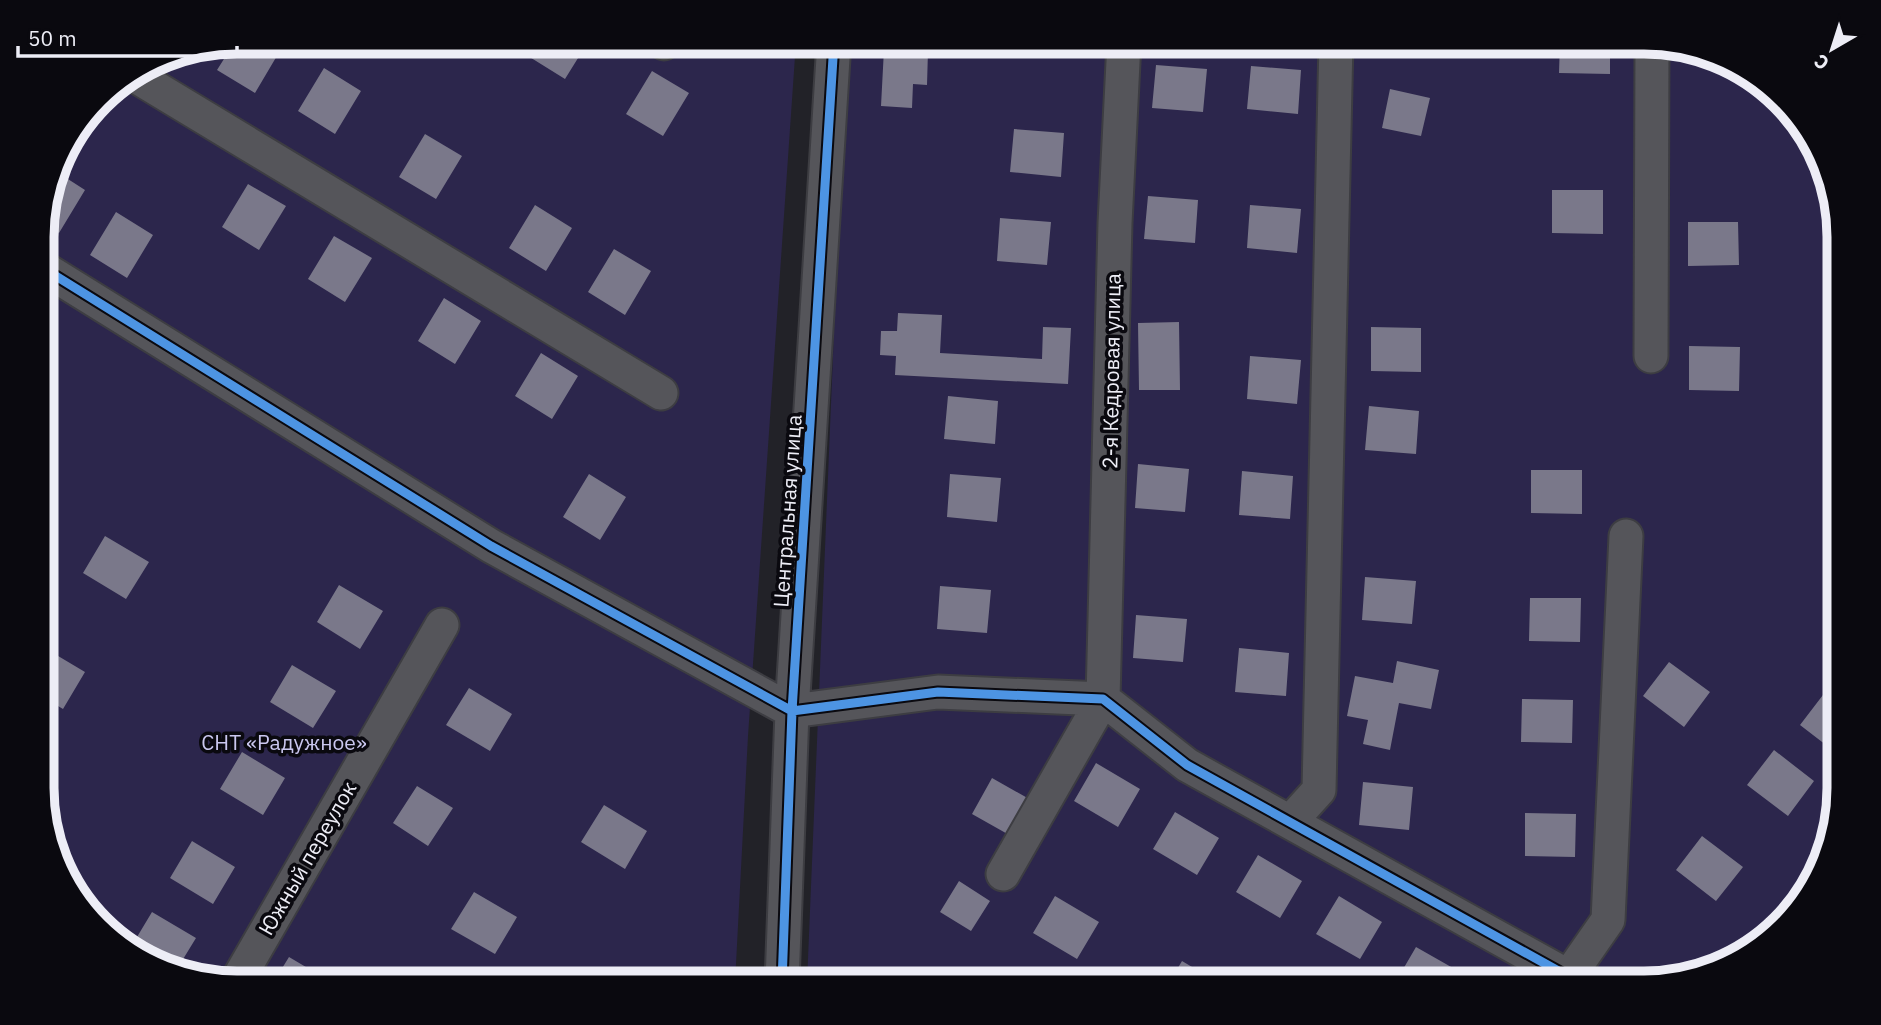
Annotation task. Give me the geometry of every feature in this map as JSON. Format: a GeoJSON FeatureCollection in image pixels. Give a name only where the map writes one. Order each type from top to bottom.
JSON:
{"type":"FeatureCollection","features":[{"type":"Feature","properties":{"kind":"street","name":"2-я Кедровая улица"},"geometry":{"type":"LineString","coordinates":[[1103,699],[1115,223],[1123,54]]}},
{"type":"Feature","properties":{"kind":"street"},"geometry":{"type":"LineString","coordinates":[[1291,821],[1319,790],[1336,54]]}},
{"type":"Feature","properties":{"kind":"street","name":"Центральная улица"},"geometry":{"type":"LineString","coordinates":[[782,971],[792,711],[833,55]]}},
{"type":"Feature","properties":{"kind":"street"},"geometry":{"type":"LineString","coordinates":[[1651,356],[1652,55]]}},
{"type":"Feature","properties":{"kind":"street"},"geometry":{"type":"LineString","coordinates":[[143,81],[661,393]]}},
{"type":"Feature","properties":{"kind":"street"},"geometry":{"type":"LineString","coordinates":[[55,275],[491,546],[792,711],[939,692],[1103,699],[1187,765],[1558,970]]}},
{"type":"Feature","properties":{"kind":"street"},"geometry":{"type":"LineString","coordinates":[[1579,970],[1608,920],[1626,536]]}},
{"type":"Feature","properties":{"kind":"street","name":"Южный переулок"},"geometry":{"type":"LineString","coordinates":[[242,971],[442,625]]}},
{"type":"Feature","properties":{"kind":"street"},"geometry":{"type":"LineString","coordinates":[[1003,874],[1103,699]]}},
{"type":"Feature","properties":{"kind":"green space"},"geometry":{"type":"Polygon","coordinates":[[[1643,54],[1679,58],[1725,73],[1745,85],[1781,117],[1796,136],[1813,167],[1821,190],[1827,238],[1827,787],[1823,823],[1808,869],[1796,889],[1764,925],[1725,952],[1679,967],[1655,970],[808,971],[845,55],[1643,54]]]}},
{"type":"Feature","properties":{"kind":"green space","name":"СНТ «Радужное»"},"geometry":{"type":"Polygon","coordinates":[[[226,55],[795,55],[748,736],[736,971],[238,971],[179,961],[156,952],[117,925],[85,889],[73,869],[58,823],[54,787],[55,226],[60,190],[73,156],[92,126],[108,108],[136,85],[167,68],[190,60],[226,55]]]}},
{"type":"Feature","properties":{"kind":"building"},"geometry":{"type":"Polygon","coordinates":[[[1560,54],[1610,54],[1610,74],[1559,73],[1560,54]]]}},
{"type":"Feature","properties":{"kind":"building"},"geometry":{"type":"Polygon","coordinates":[[[226,55],[277,55],[255,93],[217,70],[226,55]]]}},
{"type":"Feature","properties":{"kind":"building"},"geometry":{"type":"Polygon","coordinates":[[[529,55],[580,55],[565,79],[529,55]]]}},
{"type":"Feature","properties":{"kind":"building"},"geometry":{"type":"Polygon","coordinates":[[[884,55],[928,55],[927,85],[913,84],[912,108],[881,106],[884,55]]]}},
{"type":"Feature","properties":{"kind":"building"},"geometry":{"type":"Polygon","coordinates":[[[1156,65],[1207,69],[1203,112],[1152,108],[1156,65]]]}},
{"type":"Feature","properties":{"kind":"building"},"geometry":{"type":"Polygon","coordinates":[[[1251,66],[1301,70],[1298,114],[1247,109],[1251,66]]]}},
{"type":"Feature","properties":{"kind":"building"},"geometry":{"type":"Polygon","coordinates":[[[324,68],[361,91],[335,134],[298,111],[324,68]]]}},
{"type":"Feature","properties":{"kind":"building"},"geometry":{"type":"Polygon","coordinates":[[[652,71],[689,93],[663,136],[626,114],[652,71]]]}},
{"type":"Feature","properties":{"kind":"building"},"geometry":{"type":"Polygon","coordinates":[[[1390,89],[1430,98],[1421,136],[1382,128],[1390,89]]]}},
{"type":"Feature","properties":{"kind":"building"},"geometry":{"type":"Polygon","coordinates":[[[1014,129],[1064,133],[1061,177],[1010,172],[1014,129]]]}},
{"type":"Feature","properties":{"kind":"building"},"geometry":{"type":"Polygon","coordinates":[[[425,134],[462,156],[436,199],[399,177],[425,134]]]}},
{"type":"Feature","properties":{"kind":"building"},"geometry":{"type":"Polygon","coordinates":[[[65,177],[85,190],[59,233],[55,230],[56,214],[65,177]]]}},
{"type":"Feature","properties":{"kind":"building"},"geometry":{"type":"Polygon","coordinates":[[[248,184],[286,206],[259,250],[222,227],[248,184]]]}},
{"type":"Feature","properties":{"kind":"building"},"geometry":{"type":"Polygon","coordinates":[[[1552,190],[1603,190],[1603,234],[1552,233],[1552,190]]]}},
{"type":"Feature","properties":{"kind":"building"},"geometry":{"type":"Polygon","coordinates":[[[1148,196],[1198,200],[1195,243],[1144,239],[1148,196]]]}},
{"type":"Feature","properties":{"kind":"building"},"geometry":{"type":"Polygon","coordinates":[[[535,205],[572,228],[546,271],[509,248],[535,205]]]}},
{"type":"Feature","properties":{"kind":"building"},"geometry":{"type":"Polygon","coordinates":[[[1250,205],[1301,209],[1297,253],[1247,248],[1250,205]]]}},
{"type":"Feature","properties":{"kind":"building"},"geometry":{"type":"Polygon","coordinates":[[[116,212],[153,235],[127,278],[90,255],[116,212]]]}},
{"type":"Feature","properties":{"kind":"building"},"geometry":{"type":"Polygon","coordinates":[[[1000,218],[1051,222],[1047,265],[997,261],[1000,218]]]}},
{"type":"Feature","properties":{"kind":"building"},"geometry":{"type":"Polygon","coordinates":[[[1688,222],[1738,222],[1739,265],[1688,266],[1688,222]]]}},
{"type":"Feature","properties":{"kind":"building"},"geometry":{"type":"Polygon","coordinates":[[[334,236],[372,258],[345,302],[308,279],[334,236]]]}},
{"type":"Feature","properties":{"kind":"building"},"geometry":{"type":"Polygon","coordinates":[[[614,249],[651,271],[625,315],[588,292],[614,249]]]}},
{"type":"Feature","properties":{"kind":"building"},"geometry":{"type":"Polygon","coordinates":[[[444,298],[481,321],[455,364],[418,341],[444,298]]]}},
{"type":"Feature","properties":{"kind":"building"},"geometry":{"type":"Polygon","coordinates":[[[898,313],[942,315],[940,353],[1042,359],[1043,327],[1071,328],[1068,384],[895,375],[896,356],[880,355],[881,331],[897,331],[898,313]]]}},
{"type":"Feature","properties":{"kind":"building"},"geometry":{"type":"Polygon","coordinates":[[[1179,322],[1180,390],[1139,390],[1138,323],[1179,322]]]}},
{"type":"Feature","properties":{"kind":"building"},"geometry":{"type":"Polygon","coordinates":[[[1371,327],[1421,328],[1421,372],[1371,371],[1371,327]]]}},
{"type":"Feature","properties":{"kind":"building"},"geometry":{"type":"Polygon","coordinates":[[[1689,346],[1740,347],[1739,391],[1689,390],[1689,346]]]}},
{"type":"Feature","properties":{"kind":"building"},"geometry":{"type":"Polygon","coordinates":[[[541,353],[578,376],[552,419],[515,396],[541,353]]]}},
{"type":"Feature","properties":{"kind":"building"},"geometry":{"type":"Polygon","coordinates":[[[1250,356],[1301,360],[1297,404],[1247,399],[1250,356]]]}},
{"type":"Feature","properties":{"kind":"building"},"geometry":{"type":"Polygon","coordinates":[[[948,396],[998,401],[995,444],[944,439],[948,396]]]}},
{"type":"Feature","properties":{"kind":"building"},"geometry":{"type":"Polygon","coordinates":[[[1369,406],[1419,411],[1416,454],[1365,450],[1369,406]]]}},
{"type":"Feature","properties":{"kind":"building"},"geometry":{"type":"Polygon","coordinates":[[[1138,464],[1189,469],[1185,512],[1135,508],[1138,464]]]}},
{"type":"Feature","properties":{"kind":"building"},"geometry":{"type":"Polygon","coordinates":[[[1531,470],[1582,470],[1582,514],[1531,513],[1531,470]]]}},
{"type":"Feature","properties":{"kind":"building"},"geometry":{"type":"Polygon","coordinates":[[[1242,471],[1293,476],[1290,519],[1239,515],[1242,471]]]}},
{"type":"Feature","properties":{"kind":"building"},"geometry":{"type":"Polygon","coordinates":[[[589,474],[626,497],[600,540],[563,517],[589,474]]]}},
{"type":"Feature","properties":{"kind":"building"},"geometry":{"type":"Polygon","coordinates":[[[950,474],[1001,478],[997,522],[947,517],[950,474]]]}},
{"type":"Feature","properties":{"kind":"building"},"geometry":{"type":"Polygon","coordinates":[[[105,536],[149,562],[126,599],[83,573],[105,536]]]}},
{"type":"Feature","properties":{"kind":"building"},"geometry":{"type":"Polygon","coordinates":[[[1365,577],[1416,581],[1412,624],[1362,620],[1365,577]]]}},
{"type":"Feature","properties":{"kind":"building"},"geometry":{"type":"Polygon","coordinates":[[[339,585],[383,611],[360,649],[317,622],[339,585]]]}},
{"type":"Feature","properties":{"kind":"building"},"geometry":{"type":"Polygon","coordinates":[[[940,586],[991,590],[987,633],[937,629],[940,586]]]}},
{"type":"Feature","properties":{"kind":"building"},"geometry":{"type":"Polygon","coordinates":[[[1530,598],[1581,598],[1580,642],[1529,641],[1530,598]]]}},
{"type":"Feature","properties":{"kind":"building"},"geometry":{"type":"Polygon","coordinates":[[[1136,615],[1187,619],[1183,662],[1133,658],[1136,615]]]}},
{"type":"Feature","properties":{"kind":"building"},"geometry":{"type":"Polygon","coordinates":[[[1239,648],[1289,653],[1286,696],[1235,692],[1239,648]]]}},
{"type":"Feature","properties":{"kind":"building"},"geometry":{"type":"Polygon","coordinates":[[[54,654],[85,672],[63,709],[54,704],[54,654]]]}},
{"type":"Feature","properties":{"kind":"building"},"geometry":{"type":"Polygon","coordinates":[[[1397,661],[1439,670],[1431,709],[1399,703],[1390,750],[1363,744],[1368,720],[1347,716],[1355,676],[1393,683],[1397,661]]]}},
{"type":"Feature","properties":{"kind":"building"},"geometry":{"type":"Polygon","coordinates":[[[1669,662],[1710,692],[1684,727],[1643,696],[1669,662]]]}},
{"type":"Feature","properties":{"kind":"building"},"geometry":{"type":"Polygon","coordinates":[[[292,665],[336,691],[313,728],[270,702],[292,665]]]}},
{"type":"Feature","properties":{"kind":"building"},"geometry":{"type":"Polygon","coordinates":[[[469,688],[512,714],[490,751],[446,725],[469,688]]]}},
{"type":"Feature","properties":{"kind":"building"},"geometry":{"type":"Polygon","coordinates":[[[1826,691],[1827,692],[1827,746],[1800,725],[1826,691]]]}},
{"type":"Feature","properties":{"kind":"building"},"geometry":{"type":"Polygon","coordinates":[[[1522,699],[1573,700],[1572,743],[1521,742],[1522,699]]]}},
{"type":"Feature","properties":{"kind":"building"},"geometry":{"type":"Polygon","coordinates":[[[1774,750],[1814,781],[1788,816],[1747,785],[1774,750]]]}},
{"type":"Feature","properties":{"kind":"building"},"geometry":{"type":"Polygon","coordinates":[[[242,752],[285,778],[263,815],[220,789],[242,752]]]}},
{"type":"Feature","properties":{"kind":"building"},"geometry":{"type":"Polygon","coordinates":[[[1096,763],[1140,789],[1118,827],[1074,801],[1096,763]]]}},
{"type":"Feature","properties":{"kind":"building"},"geometry":{"type":"Polygon","coordinates":[[[992,778],[1031,800],[1011,836],[972,814],[992,778]]]}},
{"type":"Feature","properties":{"kind":"building"},"geometry":{"type":"Polygon","coordinates":[[[1363,782],[1413,787],[1409,830],[1359,825],[1363,782]]]}},
{"type":"Feature","properties":{"kind":"building"},"geometry":{"type":"Polygon","coordinates":[[[417,786],[453,808],[428,846],[393,823],[417,786]]]}},
{"type":"Feature","properties":{"kind":"building"},"geometry":{"type":"Polygon","coordinates":[[[604,805],[647,831],[625,869],[581,842],[604,805]]]}},
{"type":"Feature","properties":{"kind":"building"},"geometry":{"type":"Polygon","coordinates":[[[1175,812],[1219,838],[1197,875],[1153,849],[1175,812]]]}},
{"type":"Feature","properties":{"kind":"building"},"geometry":{"type":"Polygon","coordinates":[[[1525,813],[1576,814],[1575,857],[1525,856],[1525,813]]]}},
{"type":"Feature","properties":{"kind":"building"},"geometry":{"type":"Polygon","coordinates":[[[1702,836],[1743,867],[1716,901],[1676,870],[1702,836]]]}},
{"type":"Feature","properties":{"kind":"building"},"geometry":{"type":"Polygon","coordinates":[[[192,841],[235,867],[213,904],[170,878],[192,841]]]}},
{"type":"Feature","properties":{"kind":"building"},"geometry":{"type":"Polygon","coordinates":[[[1258,855],[1302,881],[1280,918],[1236,892],[1258,855]]]}},
{"type":"Feature","properties":{"kind":"building"},"geometry":{"type":"Polygon","coordinates":[[[959,881],[990,901],[971,931],[940,912],[959,881]]]}},
{"type":"Feature","properties":{"kind":"building"},"geometry":{"type":"Polygon","coordinates":[[[474,892],[517,917],[495,954],[451,929],[474,892]]]}},
{"type":"Feature","properties":{"kind":"building"},"geometry":{"type":"Polygon","coordinates":[[[1055,896],[1099,922],[1077,959],[1033,933],[1055,896]]]}},
{"type":"Feature","properties":{"kind":"building"},"geometry":{"type":"Polygon","coordinates":[[[1339,896],[1382,922],[1360,959],[1316,934],[1339,896]]]}},
{"type":"Feature","properties":{"kind":"building"},"geometry":{"type":"Polygon","coordinates":[[[152,912],[196,938],[182,962],[156,952],[135,940],[152,912]]]}},
{"type":"Feature","properties":{"kind":"building"},"geometry":{"type":"Polygon","coordinates":[[[1416,947],[1457,970],[1402,970],[1416,947]]]}},
{"type":"Feature","properties":{"kind":"building"},"geometry":{"type":"Polygon","coordinates":[[[289,957],[313,971],[280,971],[289,957]]]}},
{"type":"Feature","properties":{"kind":"building"},"geometry":{"type":"Polygon","coordinates":[[[1182,961],[1198,970],[1176,970],[1182,961]]]}},
{"type":"Feature","properties":{"kind":"cycle path"},"geometry":{"type":"LineString","coordinates":[[782,971],[792,711],[833,55]]}},
{"type":"Feature","properties":{"kind":"cycle path"},"geometry":{"type":"LineString","coordinates":[[55,275],[491,546],[792,711],[938,692],[1103,699],[1187,765],[1557,970]]}}]}
